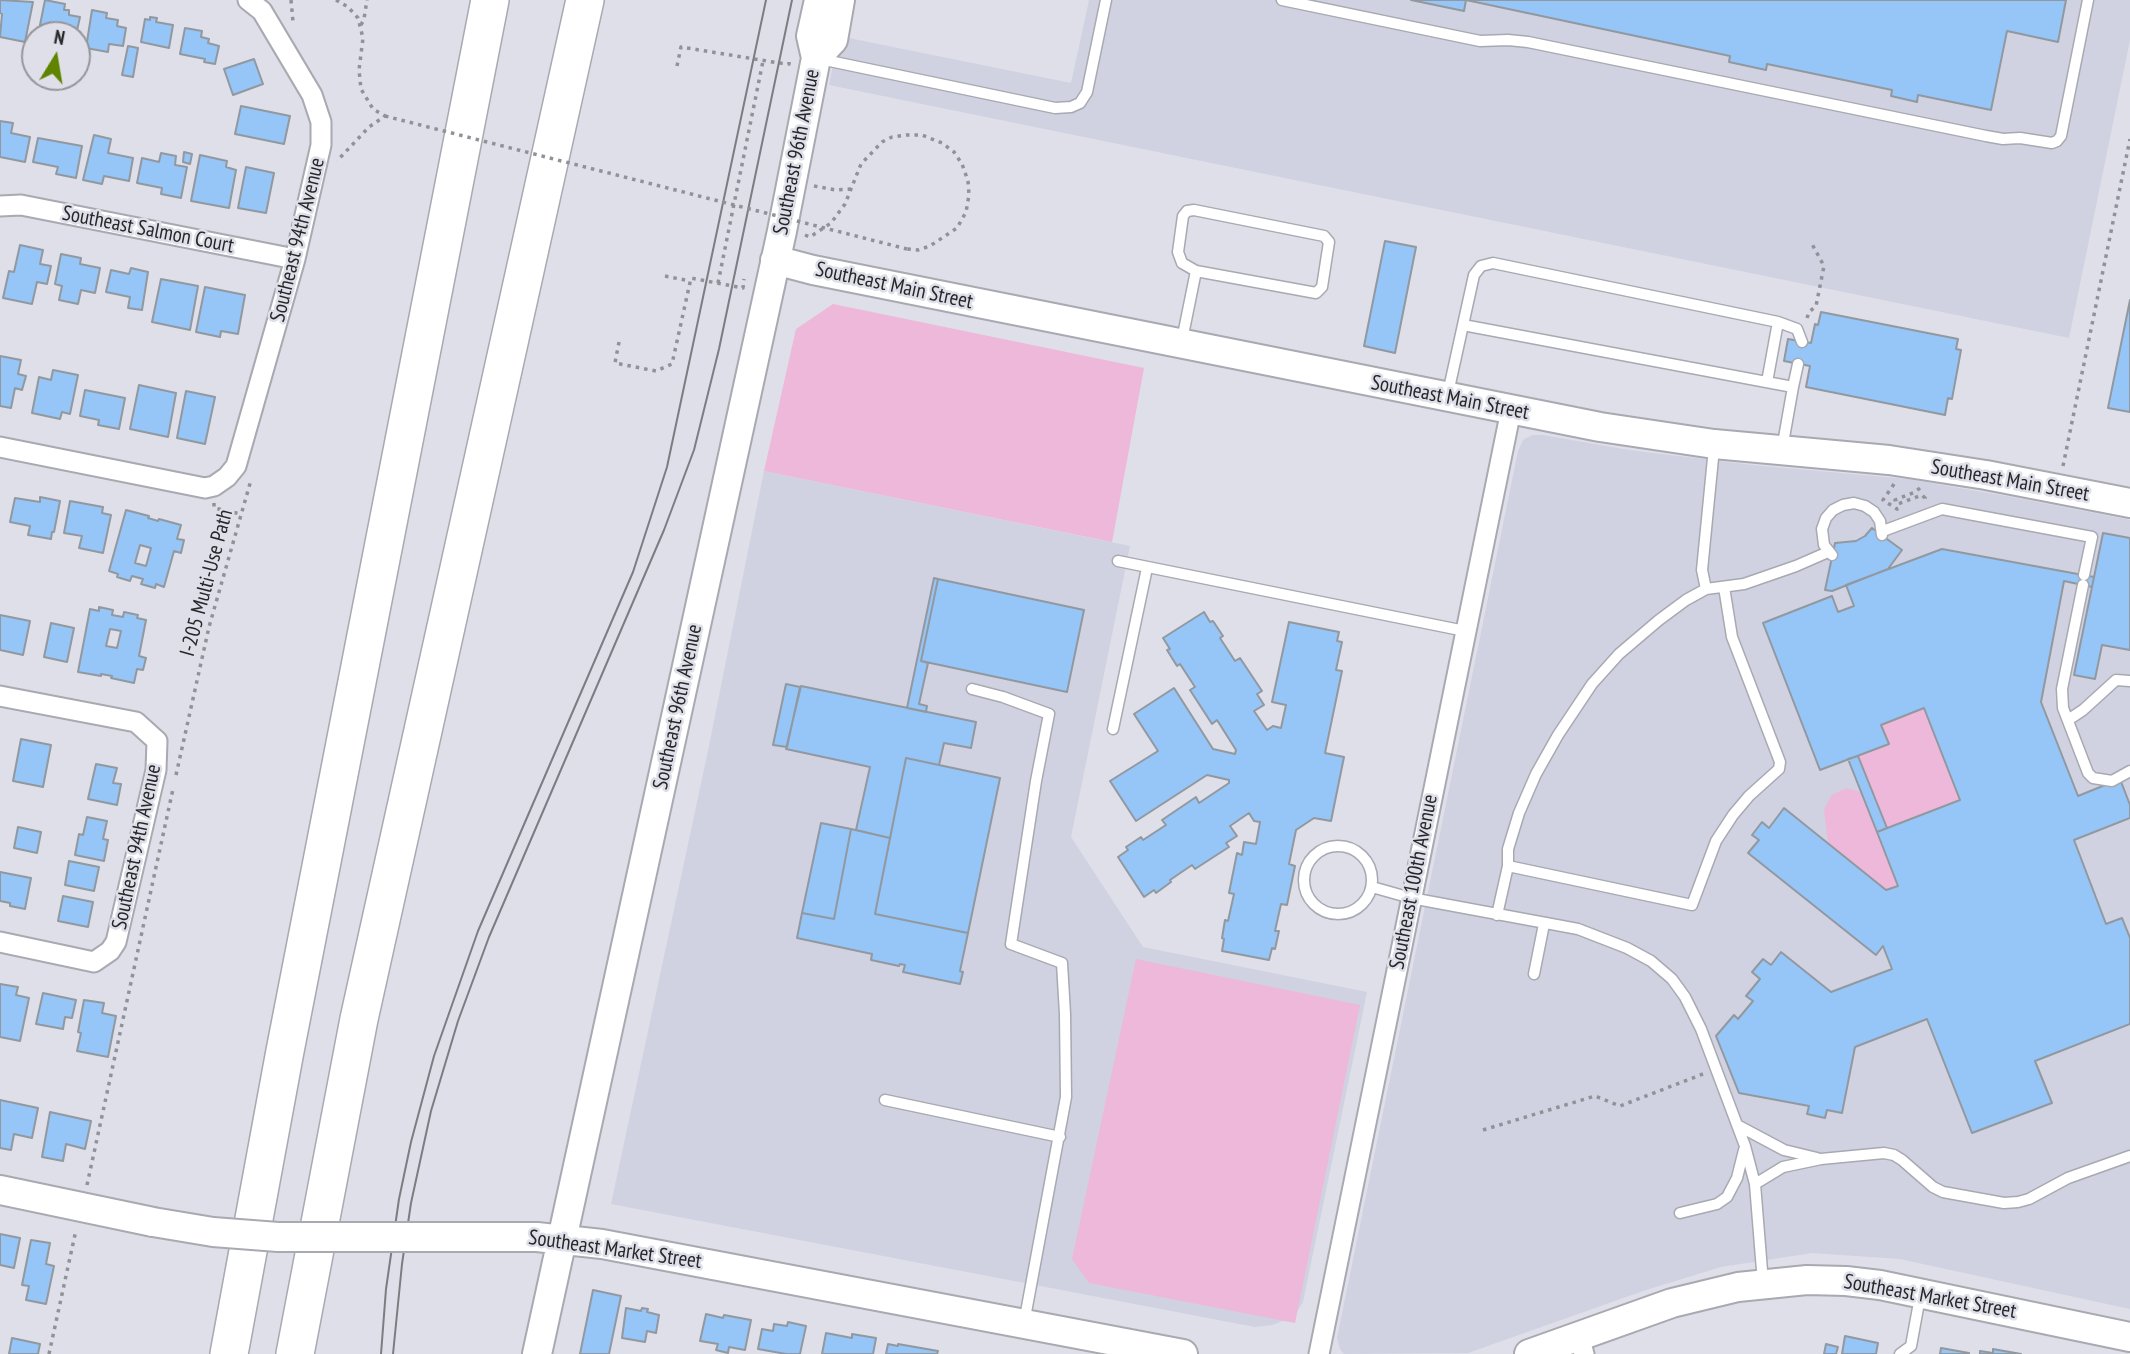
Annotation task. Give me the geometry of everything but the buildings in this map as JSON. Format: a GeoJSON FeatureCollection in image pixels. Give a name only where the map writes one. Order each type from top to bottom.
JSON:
{"type":"FeatureCollection","features":[{"type":"Feature","properties":{"kind":"highway"},"geometry":{"type":"LineString","coordinates":[[229,1354],[287,1038],[490,0]]}},
{"type":"Feature","properties":{"kind":"highway"},"geometry":{"type":"LineString","coordinates":[[295,1354],[361,1006],[585,0]]}},
{"type":"Feature","properties":{"kind":"street","name":"Southeast 94th Avenue"},"geometry":{"type":"LineString","coordinates":[[0,447],[205,488],[228,477],[236,466],[295,259],[321,145],[321,122],[312,95],[262,11],[248,0]]}},
{"type":"Feature","properties":{"kind":"street","name":"Southeast 96th Avenue"},"geometry":{"type":"LineString","coordinates":[[537,1354],[775,260],[791,181],[804,55],[819,0]]}},
{"type":"Feature","properties":{"kind":"street","name":"Southeast 96th Avenue"},"geometry":{"type":"LineString","coordinates":[[804,55],[833,40],[840,0]]}},
{"type":"Feature","properties":{"kind":"street","name":"Southeast Salmon Court"},"geometry":{"type":"LineString","coordinates":[[0,206],[21,205],[295,259]]}},
{"type":"Feature","properties":{"kind":"street","name":"Southeast Main Street"},"geometry":{"type":"LineString","coordinates":[[775,260],[813,270],[1600,427],[1714,444],[1889,460],[1986,475],[2130,503]]}},
{"type":"Feature","properties":{"kind":"street","name":"Southeast 100th Avenue"},"geometry":{"type":"LineString","coordinates":[[1319,1354],[1511,410]]}},
{"type":"Feature","properties":{"kind":"street","name":"Southeast 94th Avenue"},"geometry":{"type":"LineString","coordinates":[[0,696],[136,722],[158,741],[153,783],[116,942],[110,951],[94,962],[0,942]]}},
{"type":"Feature","properties":{"kind":"street","name":"Southeast Market Street"},"geometry":{"type":"LineString","coordinates":[[0,1190],[213,1232],[318,1239],[562,1238],[1183,1354]]}},
{"type":"Feature","properties":{"kind":"street","name":"Southeast Market Street"},"geometry":{"type":"LineString","coordinates":[[1529,1354],[1582,1346],[1672,1303],[1738,1287],[1763,1283],[1838,1280],[1921,1293],[2130,1337]]}},
{"type":"Feature","properties":{"kind":"lane"},"geometry":{"type":"LineString","coordinates":[[804,55],[1055,108],[1072,107],[1080,103],[1087,92],[1107,0]]}},
{"type":"Feature","properties":{"kind":"lane"},"geometry":{"type":"LineString","coordinates":[[1282,0],[1480,41],[1528,42],[1986,136],[2052,143],[2061,136],[2088,0]]}},
{"type":"Feature","properties":{"kind":"lane"},"geometry":{"type":"LineString","coordinates":[[1191,210],[1324,236],[1329,242],[1322,287],[1316,293],[1196,271],[1182,263],[1178,252],[1183,216],[1191,210]]}},
{"type":"Feature","properties":{"kind":"lane"},"geometry":{"type":"LineString","coordinates":[[1447,397],[1474,275],[1481,266],[1493,263],[1777,322],[1797,329],[1802,342]]}},
{"type":"Feature","properties":{"kind":"lane"},"geometry":{"type":"LineString","coordinates":[[1181,344],[1196,271]]}},
{"type":"Feature","properties":{"kind":"lane"},"geometry":{"type":"LineString","coordinates":[[1766,382],[1777,322]]}},
{"type":"Feature","properties":{"kind":"lane"},"geometry":{"type":"LineString","coordinates":[[1463,326],[1793,387]]}},
{"type":"Feature","properties":{"kind":"lane"},"geometry":{"type":"LineString","coordinates":[[1782,450],[1798,364]]}},
{"type":"Feature","properties":{"kind":"lane"},"geometry":{"type":"LineString","coordinates":[[1706,589],[1702,570],[1714,444]]}},
{"type":"Feature","properties":{"kind":"lane"},"geometry":{"type":"LineString","coordinates":[[1497,915],[1508,866],[1508,849],[1519,813],[1536,774],[1558,735],[1592,684],[1619,654],[1659,620],[1706,589],[1744,584],[1830,554],[1822,537],[1822,529],[1833,510],[1843,505],[1854,503],[1874,512],[1883,533],[1942,509],[2092,537],[2062,689],[2063,708],[2088,774],[2093,778],[2112,780],[2130,771]]}},
{"type":"Feature","properties":{"kind":"lane"},"geometry":{"type":"LineString","coordinates":[[1118,561],[1465,631]]}},
{"type":"Feature","properties":{"kind":"lane"},"geometry":{"type":"LineString","coordinates":[[1113,729],[1147,568]]}},
{"type":"Feature","properties":{"kind":"lane"},"geometry":{"type":"LineString","coordinates":[[1508,866],[1692,905],[1716,841],[1749,796],[1779,769],[1780,762],[1732,637],[1724,587]]}},
{"type":"Feature","properties":{"kind":"lane"},"geometry":{"type":"LineString","coordinates":[[2068,720],[2116,680],[2130,681]]}},
{"type":"Feature","properties":{"kind":"lane"},"geometry":{"type":"LineString","coordinates":[[972,689],[1049,714],[1011,944],[1062,963],[1066,1097],[1024,1324]]}},
{"type":"Feature","properties":{"kind":"lane"},"geometry":{"type":"LineString","coordinates":[[1327,847],[1348,847],[1357,851],[1370,866],[1372,887],[1367,898],[1358,907],[1346,913],[1334,913],[1315,905],[1309,897],[1304,878],[1306,868],[1318,852],[1327,847]]}},
{"type":"Feature","properties":{"kind":"lane"},"geometry":{"type":"LineString","coordinates":[[1372,887],[1411,898],[1578,929],[1627,948],[1651,961],[1672,979],[1685,998],[1745,1146],[1755,1184],[1763,1283]]}},
{"type":"Feature","properties":{"kind":"lane"},"geometry":{"type":"LineString","coordinates":[[1534,974],[1544,923]]}},
{"type":"Feature","properties":{"kind":"lane"},"geometry":{"type":"LineString","coordinates":[[884,1100],[1060,1137]]}},
{"type":"Feature","properties":{"kind":"lane"},"geometry":{"type":"LineString","coordinates":[[1737,1125],[1784,1150],[1821,1159]]}},
{"type":"Feature","properties":{"kind":"lane"},"geometry":{"type":"LineString","coordinates":[[1680,1213],[1717,1204],[1727,1197],[1737,1178],[1745,1146]]}},
{"type":"Feature","properties":{"kind":"lane"},"geometry":{"type":"LineString","coordinates":[[1755,1184],[1783,1167],[1821,1159],[1884,1153],[1894,1155],[1943,1192],[2004,1203],[2018,1202],[2068,1178],[2130,1156]]}},
{"type":"Feature","properties":{"kind":"lane"},"geometry":{"type":"LineString","coordinates":[[1900,1354],[1910,1346],[1921,1293]]}},
{"type":"Feature","properties":{"kind":"path"},"geometry":{"type":"LineString","coordinates":[[291,0],[293,24]]}},
{"type":"Feature","properties":{"kind":"path"},"geometry":{"type":"LineString","coordinates":[[336,0],[353,12],[361,25],[361,89],[373,109],[385,116],[369,127],[335,162],[337,153]]}},
{"type":"Feature","properties":{"kind":"path"},"geometry":{"type":"LineString","coordinates":[[361,25],[367,0]]}},
{"type":"Feature","properties":{"kind":"path"},"geometry":{"type":"LineString","coordinates":[[677,66],[681,47],[789,64],[804,55]]}},
{"type":"Feature","properties":{"kind":"path"},"geometry":{"type":"LineString","coordinates":[[718,283],[764,61]]}},
{"type":"Feature","properties":{"kind":"path","name":"Southeast Main Street"},"geometry":{"type":"LineString","coordinates":[[385,116],[907,249],[918,250],[942,240],[957,228],[966,212],[968,181],[962,164],[954,152],[942,143],[922,135],[892,137],[869,153],[861,164],[845,204],[831,223],[810,237]]}},
{"type":"Feature","properties":{"kind":"path"},"geometry":{"type":"LineString","coordinates":[[2058,489],[2130,139]]}},
{"type":"Feature","properties":{"kind":"path"},"geometry":{"type":"LineString","coordinates":[[791,181],[836,190],[851,189]]}},
{"type":"Feature","properties":{"kind":"path"},"geometry":{"type":"LineString","coordinates":[[1807,321],[1808,313],[1816,306],[1824,266],[1812,244]]}},
{"type":"Feature","properties":{"kind":"path"},"geometry":{"type":"LineString","coordinates":[[665,276],[690,281]]}},
{"type":"Feature","properties":{"kind":"path"},"geometry":{"type":"LineString","coordinates":[[619,342],[615,363],[656,371],[672,364],[691,278],[743,288],[744,279]]}},
{"type":"Feature","properties":{"kind":"path","name":"I-205 Multi-Use Path"},"geometry":{"type":"LineString","coordinates":[[87,1185],[206,640],[252,477]]}},
{"type":"Feature","properties":{"kind":"path"},"geometry":{"type":"LineString","coordinates":[[1894,484],[1883,500],[1897,509],[1925,498],[1922,495],[1898,504],[1895,500],[1920,488]]}},
{"type":"Feature","properties":{"kind":"path"},"geometry":{"type":"LineString","coordinates":[[1483,1130],[1595,1096],[1620,1106],[1716,1069]]}},
{"type":"Feature","properties":{"kind":"path"},"geometry":{"type":"LineString","coordinates":[[49,1354],[76,1233]]}},
{"type":"Feature","properties":{"kind":"shaded area"},"geometry":{"type":"Polygon","coordinates":[[[1089,0],[2130,0],[2130,40],[2069,338],[829,85],[839,36],[1071,83],[1089,0]]]}},
{"type":"Feature","properties":{"kind":"shaded area"},"geometry":{"type":"Polygon","coordinates":[[[833,304],[1144,368],[1112,542],[764,471],[796,329],[833,304]]]}},
{"type":"Feature","properties":{"kind":"shaded area"},"geometry":{"type":"Polygon","coordinates":[[[1532,435],[1753,465],[1907,479],[2130,520],[2130,1309],[1900,1259],[1812,1253],[1721,1267],[1643,1291],[1468,1353],[1344,1354],[1340,1349],[1337,1338],[1518,451],[1523,440],[1532,435]]]}},
{"type":"Feature","properties":{"kind":"shaded area"},"geometry":{"type":"Polygon","coordinates":[[[764,471],[1130,546],[1071,837],[1143,947],[1367,992],[1303,1302],[1298,1310],[1285,1320],[1255,1327],[611,1204],[709,746],[764,471]]]}},
{"type":"Feature","properties":{"kind":"shaded area"},"geometry":{"type":"Polygon","coordinates":[[[1924,708],[1960,800],[1887,828],[1858,756],[1888,744],[1881,725],[1924,708]]]}},
{"type":"Feature","properties":{"kind":"shaded area"},"geometry":{"type":"Polygon","coordinates":[[[1846,788],[1861,792],[1898,886],[1886,890],[1828,844],[1824,809],[1832,795],[1846,788]]]}},
{"type":"Feature","properties":{"kind":"shaded area"},"geometry":{"type":"Polygon","coordinates":[[[1136,959],[1360,1005],[1295,1323],[1089,1283],[1072,1259],[1136,959]]]}},
{"type":"Feature","properties":{"kind":"tram line"},"geometry":{"type":"LineString","coordinates":[[381,1354],[386,1289],[399,1199],[434,1056],[478,931],[633,572],[667,467],[766,0]]}},
{"type":"Feature","properties":{"kind":"tram line"},"geometry":{"type":"LineString","coordinates":[[393,1354],[411,1203],[431,1111],[458,1021],[489,937],[664,530],[694,450],[719,349],[792,0]]}}]}
